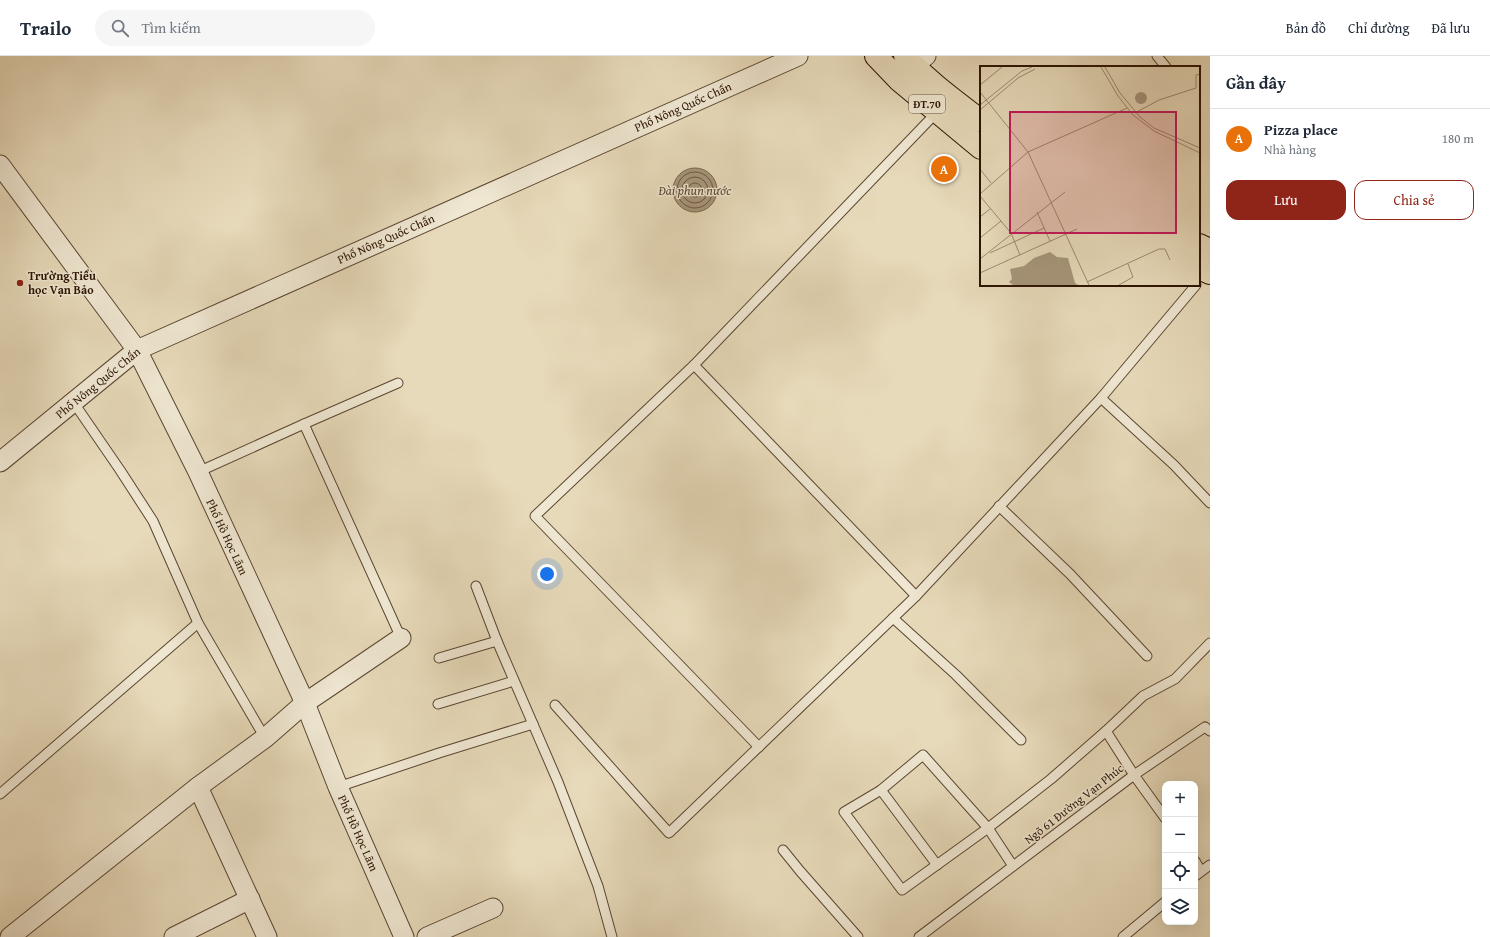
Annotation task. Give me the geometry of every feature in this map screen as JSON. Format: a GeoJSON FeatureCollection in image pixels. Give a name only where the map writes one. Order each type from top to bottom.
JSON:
{"type":"FeatureCollection","features":[{"type":"Feature","properties":{"kind":"main road","name":"ĐT.70"},"geometry":{"type":"LineString","coordinates":[[876,56],[898,80],[980,147]]}},
{"type":"Feature","properties":{"kind":"main road","name":"ĐT.70"},"geometry":{"type":"LineString","coordinates":[[914,59],[946,95],[980,120]]}},
{"type":"Feature","properties":{"kind":"main road"},"geometry":{"type":"LineString","coordinates":[[1200,245],[1210,250]]}},
{"type":"Feature","properties":{"kind":"street","name":"Phố Nông Quốc Chấn"},"geometry":{"type":"LineString","coordinates":[[0,462],[137,350],[798,56]]}},
{"type":"Feature","properties":{"kind":"street","name":"Phố Hồ Học Lãm"},"geometry":{"type":"LineString","coordinates":[[0,165],[137,350],[198,472],[305,703],[338,787],[404,937]]}},
{"type":"Feature","properties":{"kind":"street"},"geometry":{"type":"LineString","coordinates":[[0,927],[9,937],[198,787],[265,738],[305,703],[401,638]]}},
{"type":"Feature","properties":{"kind":"street"},"geometry":{"type":"LineString","coordinates":[[198,787],[267,937]]}},
{"type":"Feature","properties":{"kind":"street"},"geometry":{"type":"LineString","coordinates":[[174,937],[250,899]]}},
{"type":"Feature","properties":{"kind":"street"},"geometry":{"type":"LineString","coordinates":[[426,937],[493,908]]}},
{"type":"Feature","properties":{"kind":"lane"},"geometry":{"type":"LineString","coordinates":[[1157,56],[1165,66]]}},
{"type":"Feature","properties":{"kind":"lane"},"geometry":{"type":"LineString","coordinates":[[759,747],[535,516],[694,365],[937,112]]}},
{"type":"Feature","properties":{"kind":"lane"},"geometry":{"type":"LineString","coordinates":[[555,705],[669,833],[916,596],[1101,398],[1193,286]]}},
{"type":"Feature","properties":{"kind":"lane"},"geometry":{"type":"LineString","coordinates":[[694,365],[916,596]]}},
{"type":"Feature","properties":{"kind":"lane"},"geometry":{"type":"LineString","coordinates":[[198,472],[398,383]]}},
{"type":"Feature","properties":{"kind":"lane"},"geometry":{"type":"LineString","coordinates":[[1101,398],[1174,465],[1210,503]]}},
{"type":"Feature","properties":{"kind":"lane"},"geometry":{"type":"LineString","coordinates":[[74,402],[153,521],[198,622],[265,738]]}},
{"type":"Feature","properties":{"kind":"lane"},"geometry":{"type":"LineString","coordinates":[[304,424],[401,638]]}},
{"type":"Feature","properties":{"kind":"lane"},"geometry":{"type":"LineString","coordinates":[[999,506],[1070,574],[1147,656]]}},
{"type":"Feature","properties":{"kind":"lane"},"geometry":{"type":"LineString","coordinates":[[476,586],[497,641],[558,782],[598,886],[612,937]]}},
{"type":"Feature","properties":{"kind":"lane"},"geometry":{"type":"LineString","coordinates":[[893,618],[956,675],[1021,740]]}},
{"type":"Feature","properties":{"kind":"lane"},"geometry":{"type":"LineString","coordinates":[[0,794],[198,622]]}},
{"type":"Feature","properties":{"kind":"lane"},"geometry":{"type":"LineString","coordinates":[[439,658],[497,641]]}},
{"type":"Feature","properties":{"kind":"lane"},"geometry":{"type":"LineString","coordinates":[[1013,866],[988,828],[923,755],[881,790],[844,812],[902,890],[988,828],[1051,779],[1106,731],[1143,696],[1175,678],[1210,644]]}},
{"type":"Feature","properties":{"kind":"lane"},"geometry":{"type":"LineString","coordinates":[[438,704],[514,681]]}},
{"type":"Feature","properties":{"kind":"lane"},"geometry":{"type":"LineString","coordinates":[[338,787],[439,753],[533,724]]}},
{"type":"Feature","properties":{"kind":"lane"},"geometry":{"type":"LineString","coordinates":[[1164,817],[1134,774],[1205,727],[1210,731]]}},
{"type":"Feature","properties":{"kind":"lane","name":"Ngõ 61 Đường Vạn Phúc"},"geometry":{"type":"LineString","coordinates":[[919,937],[1134,774],[1106,731]]}},
{"type":"Feature","properties":{"kind":"lane"},"geometry":{"type":"LineString","coordinates":[[881,790],[938,865]]}},
{"type":"Feature","properties":{"kind":"lane"},"geometry":{"type":"LineString","coordinates":[[783,850],[858,937]]}},
{"type":"Feature","properties":{"kind":"lane"},"geometry":{"type":"LineString","coordinates":[[1198,873],[1210,865]]}},
{"type":"Feature","properties":{"kind":"lane"},"geometry":{"type":"LineString","coordinates":[[1123,937],[1162,904]]}},
{"type":"Feature","properties":{"kind":"water","name":"Đài phun nước"},"geometry":{"type":"Polygon","coordinates":[[[691,168],[699,168],[711,174],[717,186],[717,194],[711,206],[699,212],[691,212],[679,206],[673,194],[673,186],[679,174],[691,168]]]}},
{"type":"Feature","properties":{"kind":"place","name":"Pizza place"},"geometry":{"type":"Point","coordinates":[944,169]}},
{"type":"Feature","properties":{"kind":"place","name":"Trường Tiểu học Vạn Bảo"},"geometry":{"type":"Point","coordinates":[20,283]}}]}
